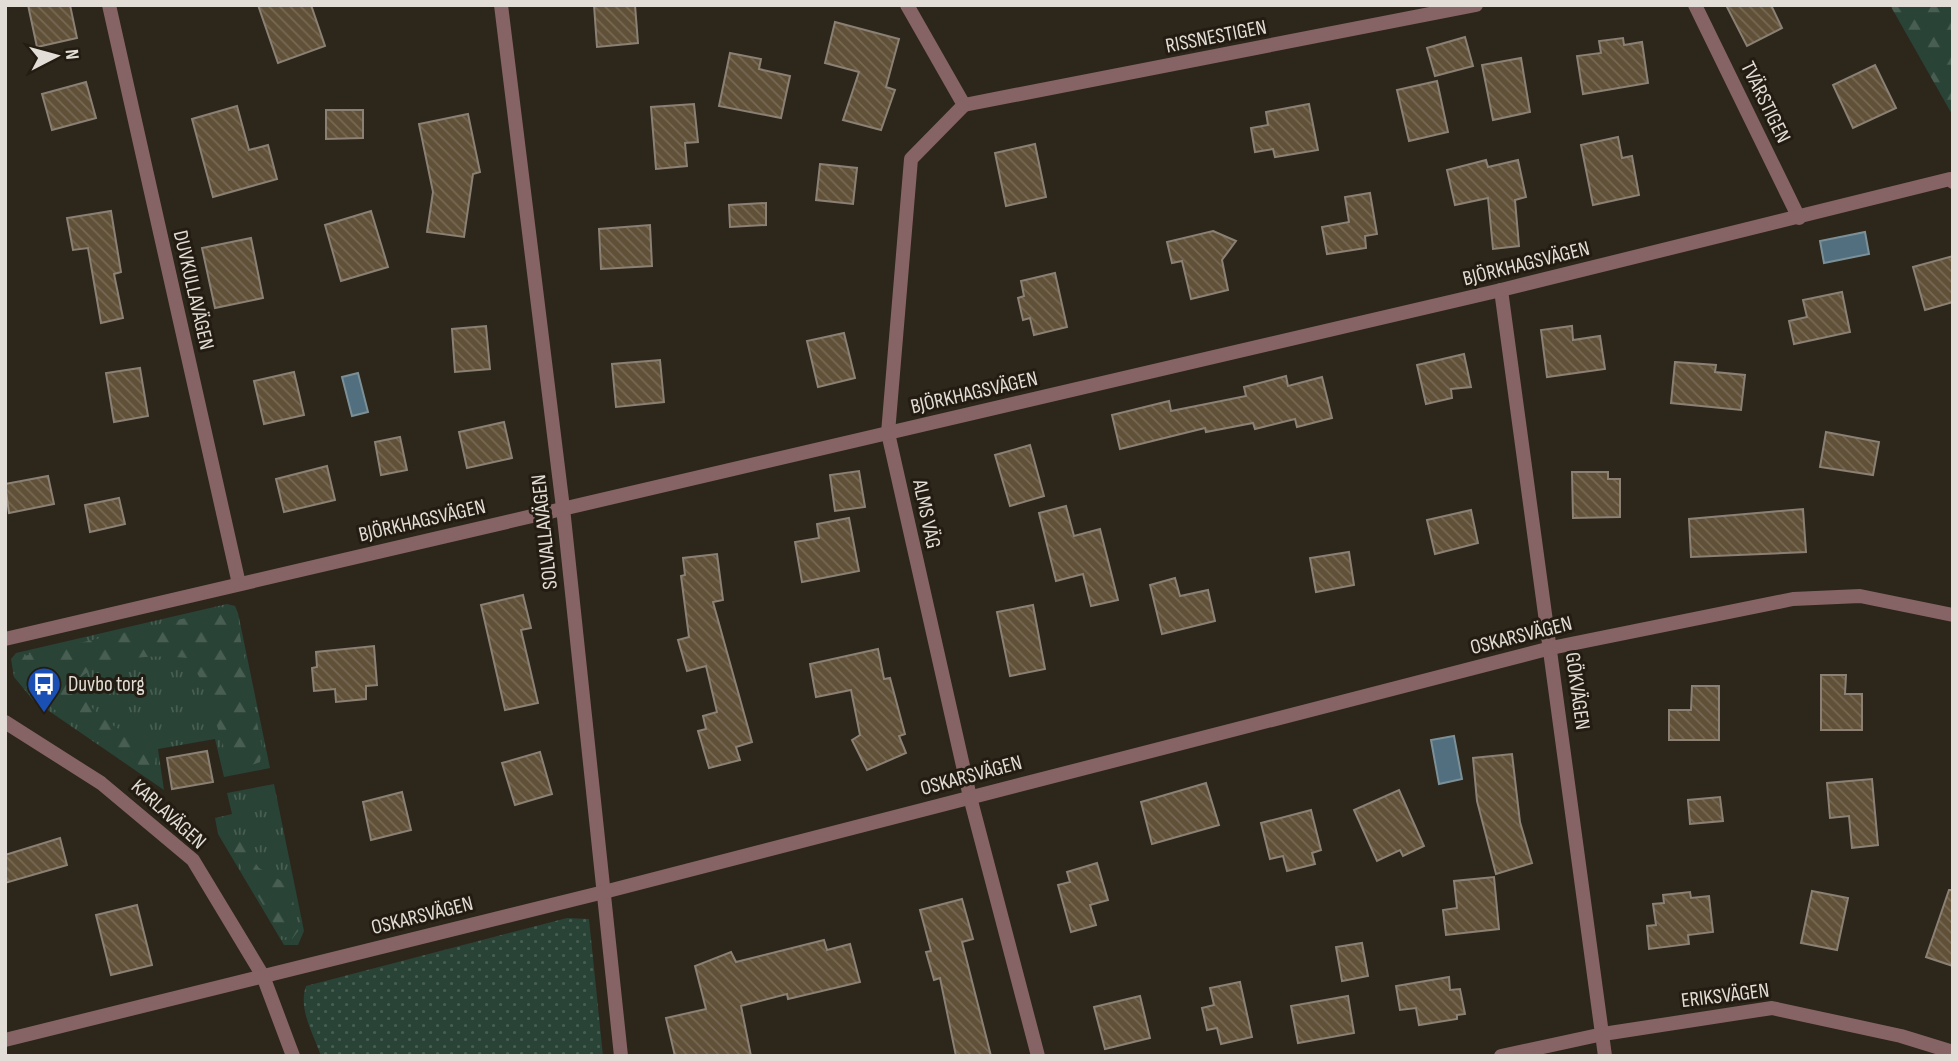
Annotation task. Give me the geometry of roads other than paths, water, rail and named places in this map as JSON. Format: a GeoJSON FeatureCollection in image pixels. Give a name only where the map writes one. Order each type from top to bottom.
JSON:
{"type":"FeatureCollection","features":[{"type":"Feature","properties":{"kind":"street","name":"DUVKULLAVÄGEN"},"geometry":{"type":"LineString","coordinates":[[109,5],[239,584]]}},
{"type":"Feature","properties":{"kind":"street","name":"SOLVALLAVÄGEN"},"geometry":{"type":"LineString","coordinates":[[501,5],[563,508],[621,1056]]}},
{"type":"Feature","properties":{"kind":"street"},"geometry":{"type":"LineString","coordinates":[[907,5],[964,105]]}},
{"type":"Feature","properties":{"kind":"street","name":"RISSNESTIGEN"},"geometry":{"type":"LineString","coordinates":[[964,105],[1476,5]]}},
{"type":"Feature","properties":{"kind":"street","name":"TVÄRSTIGEN"},"geometry":{"type":"LineString","coordinates":[[1695,5],[1799,218]]}},
{"type":"Feature","properties":{"kind":"street","name":"ALMS VÄG"},"geometry":{"type":"LineString","coordinates":[[964,105],[911,159],[888,433],[970,797],[1038,1056]]}},
{"type":"Feature","properties":{"kind":"street","name":"BJÖRKHAGSVÄGEN"},"geometry":{"type":"LineString","coordinates":[[5,639],[1501,290],[1952,180]]}},
{"type":"Feature","properties":{"kind":"street","name":"GÖKVÄGEN"},"geometry":{"type":"LineString","coordinates":[[1501,290],[1605,1056]]}},
{"type":"Feature","properties":{"kind":"street","name":"OSKARSVÄGEN"},"geometry":{"type":"LineString","coordinates":[[5,1040],[604,892],[1550,648],[1793,599],[1860,596],[1953,615]]}},
{"type":"Feature","properties":{"kind":"street","name":"KARLAVÄGEN"},"geometry":{"type":"LineString","coordinates":[[5,722],[101,783],[193,860],[263,976],[293,1056]]}},
{"type":"Feature","properties":{"kind":"street","name":"ERIKSVÄGEN"},"geometry":{"type":"LineString","coordinates":[[1501,1056],[1603,1034],[1772,1008],[1901,1035],[1953,1052]]}},
{"type":"Feature","properties":{"kind":"water"},"geometry":{"type":"Polygon","coordinates":[[[1865,232],[1869,254],[1824,263],[1820,241],[1865,232]]]}},
{"type":"Feature","properties":{"kind":"water"},"geometry":{"type":"Polygon","coordinates":[[[358,373],[368,412],[352,416],[342,377],[358,373]]]}},
{"type":"Feature","properties":{"kind":"water"},"geometry":{"type":"Polygon","coordinates":[[[1454,736],[1462,779],[1439,784],[1431,740],[1454,736]]]}},
{"type":"Feature","properties":{"kind":"place","name":"Duvbo torg"},"geometry":{"type":"Point","coordinates":[44,714]}}]}
